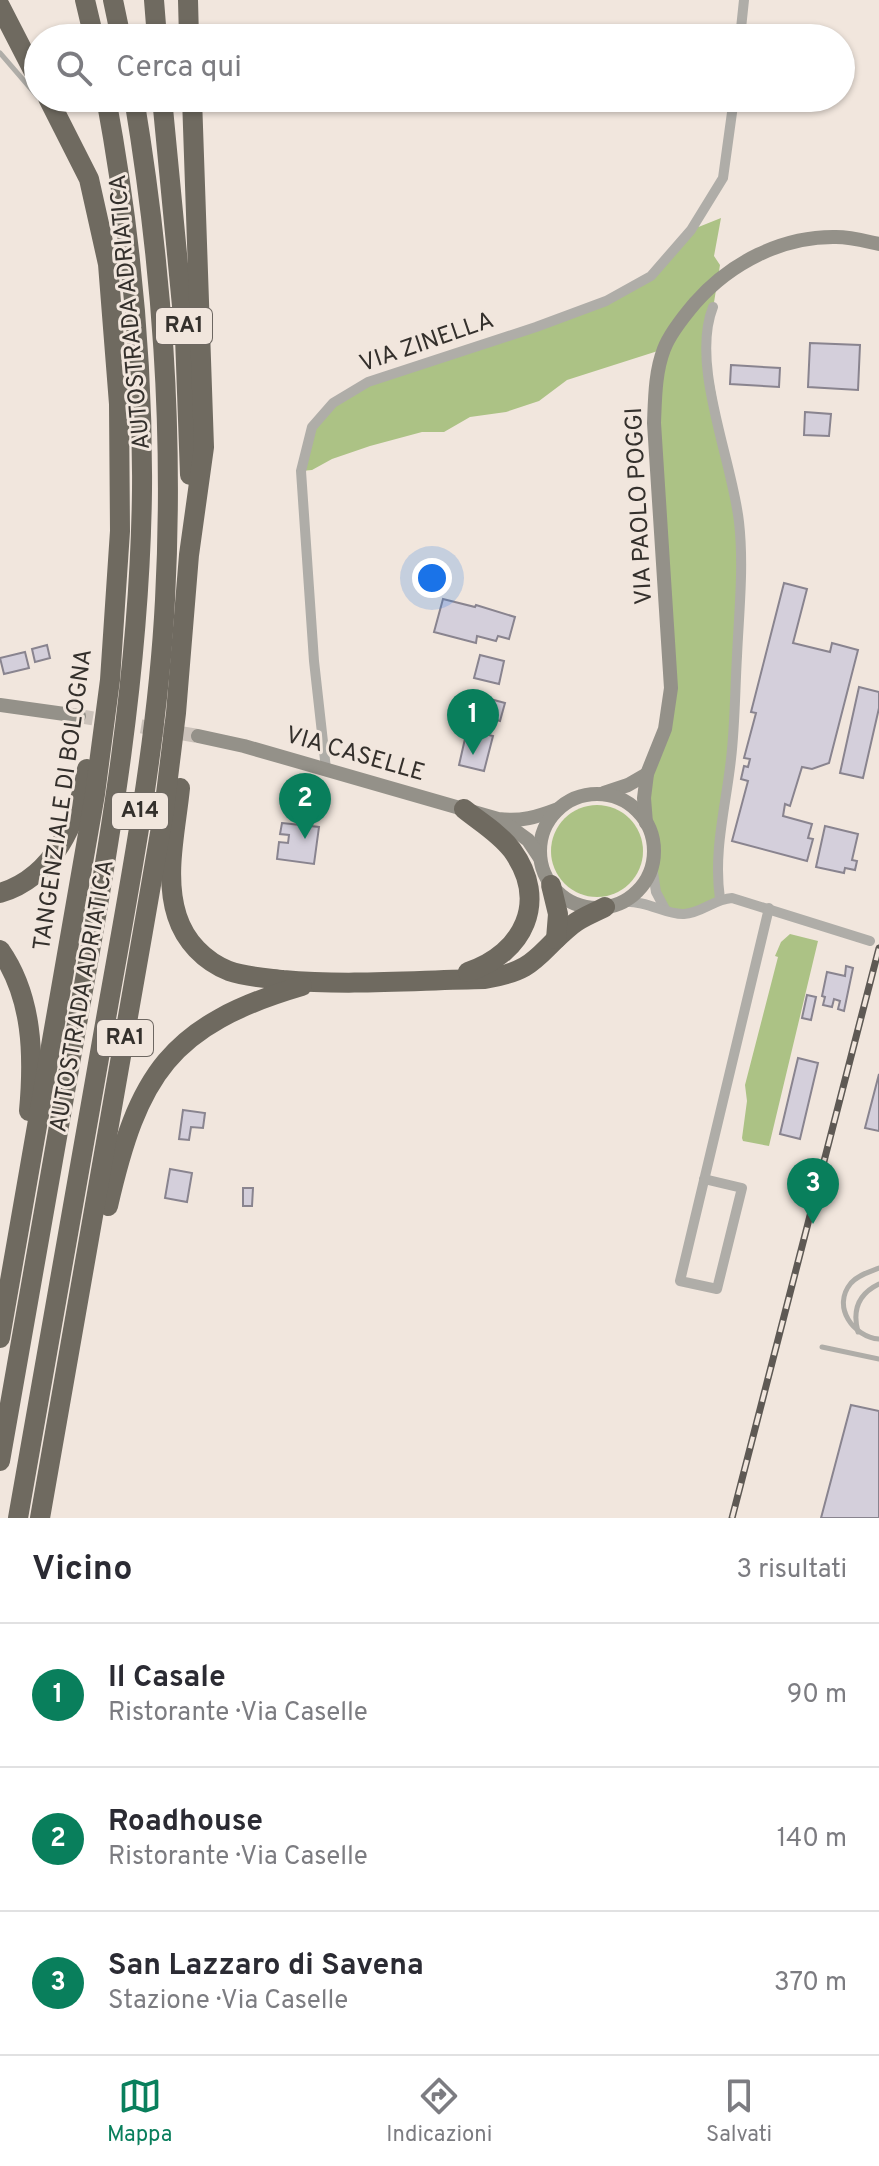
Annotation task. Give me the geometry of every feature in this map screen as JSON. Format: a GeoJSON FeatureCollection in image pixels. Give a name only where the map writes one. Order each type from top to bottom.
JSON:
{"type":"FeatureCollection","features":[{"type":"Feature","properties":{"kind":"highway"},"geometry":{"type":"LineString","coordinates":[[85,0],[91,24]]}},
{"type":"Feature","properties":{"kind":"highway"},"geometry":{"type":"LineString","coordinates":[[113,0],[119,24]]}},
{"type":"Feature","properties":{"kind":"highway"},"geometry":{"type":"LineString","coordinates":[[122,0],[122,24]]}},
{"type":"Feature","properties":{"kind":"highway"},"geometry":{"type":"LineString","coordinates":[[154,0],[156,24]]}},
{"type":"Feature","properties":{"kind":"highway"},"geometry":{"type":"LineString","coordinates":[[188,0],[189,24]]}},
{"type":"Feature","properties":{"kind":"highway"},"geometry":{"type":"LineString","coordinates":[[0,6],[24,53]]}},
{"type":"Feature","properties":{"kind":"highway","name":"TANGENZIALE DI BOLOGNA"},"geometry":{"type":"LineString","coordinates":[[0,1338],[91,822],[110,680],[116,606],[120,463],[117,349],[108,264],[89,179],[55,112]]}},
{"type":"Feature","properties":{"kind":"highway","name":"AUTOSTRADA ADRIATICA"},"geometry":{"type":"LineString","coordinates":[[0,1461],[102,883],[124,742],[136,624],[142,489],[138,352],[124,208],[108,112]]}},
{"type":"Feature","properties":{"kind":"highway","name":"AUTOSTRADA ADRIATICA"},"geometry":{"type":"LineString","coordinates":[[18,1518],[133,868],[151,746],[165,605],[169,457],[167,370],[152,213],[136,112]]}},
{"type":"Feature","properties":{"kind":"highway","name":"RA1"},"geometry":{"type":"LineString","coordinates":[[40,1518],[161,825],[178,689],[189,555],[190,449],[185,337],[163,112]]}},
{"type":"Feature","properties":{"kind":"highway"},"geometry":{"type":"LineString","coordinates":[[189,555],[204,447],[192,112]]}},
{"type":"Feature","properties":{"kind":"highway"},"geometry":{"type":"LineString","coordinates":[[0,893],[14,889],[34,876],[51,861],[64,838],[79,803],[94,723],[110,680]]}},
{"type":"Feature","properties":{"kind":"highway"},"geometry":{"type":"LineString","coordinates":[[178,689],[186,730],[172,856],[174,905],[182,931],[200,953],[233,972],[315,983],[485,979],[507,975],[539,959],[576,922],[613,905]]}},
{"type":"Feature","properties":{"kind":"highway"},"geometry":{"type":"LineString","coordinates":[[437,980],[489,966],[502,957],[520,937],[529,914],[529,893],[523,871],[513,852],[504,840],[464,809]]}},
{"type":"Feature","properties":{"kind":"highway"},"geometry":{"type":"LineString","coordinates":[[551,885],[558,914],[556,939]]}},
{"type":"Feature","properties":{"kind":"highway"},"geometry":{"type":"LineString","coordinates":[[0,950],[19,985],[29,1027],[31,1085],[21,1160],[25,1202]]}},
{"type":"Feature","properties":{"kind":"highway"},"geometry":{"type":"LineString","coordinates":[[85,1261],[103,1227],[120,1153],[132,1119],[147,1086],[174,1053],[227,1013],[315,983]]}},
{"type":"Feature","properties":{"kind":"main road","name":"VIA PAOLO POGGI"},"geometry":{"type":"LineString","coordinates":[[647,774],[665,729],[671,688],[654,423],[656,388],[664,348],[698,299],[728,272],[751,258],[775,247],[815,238],[853,238],[879,244]]}},
{"type":"Feature","properties":{"kind":"main road"},"geometry":{"type":"LineString","coordinates":[[0,705],[79,716]]}},
{"type":"Feature","properties":{"kind":"main road","name":"VIA CASELLE"},"geometry":{"type":"LineString","coordinates":[[198,736],[498,819],[516,821],[536,818],[584,795],[601,794],[628,785],[647,774]]}},
{"type":"Feature","properties":{"kind":"main road"},"geometry":{"type":"LineString","coordinates":[[551,885],[567,900],[587,907],[613,905],[641,888],[652,866],[654,851],[646,823],[644,798],[647,774]]}},
{"type":"Feature","properties":{"kind":"main road"},"geometry":{"type":"LineString","coordinates":[[601,794],[628,802],[646,823]]}},
{"type":"Feature","properties":{"kind":"main road"},"geometry":{"type":"LineString","coordinates":[[540,858],[541,839],[547,822],[558,809]]}},
{"type":"Feature","properties":{"kind":"main road","name":"VIA CASELLE"},"geometry":{"type":"LineString","coordinates":[[498,819],[528,840],[540,858],[551,885]]}},
{"type":"Feature","properties":{"kind":"street"},"geometry":{"type":"LineString","coordinates":[[741,24],[744,0]]}},
{"type":"Feature","properties":{"kind":"street","name":"VIA ZINELLA"},"geometry":{"type":"LineString","coordinates":[[326,769],[312,645],[301,471],[312,427],[333,403],[368,382],[606,301],[651,276],[691,230],[723,178],[732,112]]}},
{"type":"Feature","properties":{"kind":"street"},"geometry":{"type":"LineString","coordinates":[[713,307],[706,325],[710,383],[739,523],[741,583],[731,758],[717,863],[720,899]]}},
{"type":"Feature","properties":{"kind":"street"},"geometry":{"type":"LineString","coordinates":[[652,866],[656,892],[665,909]]}},
{"type":"Feature","properties":{"kind":"street"},"geometry":{"type":"LineString","coordinates":[[613,905],[640,902],[682,915],[720,899],[732,898],[870,941]]}},
{"type":"Feature","properties":{"kind":"street"},"geometry":{"type":"LineString","coordinates":[[704,1179],[742,1188],[717,1289],[680,1281],[704,1179],[769,908]]}},
{"type":"Feature","properties":{"kind":"lane"},"geometry":{"type":"LineString","coordinates":[[0,53],[24,81]]}},
{"type":"Feature","properties":{"kind":"lane"},"geometry":{"type":"LineString","coordinates":[[50,112],[63,127]]}},
{"type":"Feature","properties":{"kind":"lane"},"geometry":{"type":"LineString","coordinates":[[879,1268],[858,1277],[845,1293],[844,1307],[859,1333],[879,1339]]}},
{"type":"Feature","properties":{"kind":"lane"},"geometry":{"type":"LineString","coordinates":[[859,1333],[855,1320],[857,1303],[865,1291],[879,1284]]}},
{"type":"Feature","properties":{"kind":"lane"},"geometry":{"type":"LineString","coordinates":[[822,1347],[879,1359]]}},
{"type":"Feature","properties":{"kind":"green space"},"geometry":{"type":"Polygon","coordinates":[[[721,218],[714,256],[720,265],[707,346],[739,523],[731,758],[720,838],[720,899],[690,913],[665,909],[652,866],[654,851],[646,823],[644,798],[670,706],[656,468],[664,349],[567,380],[539,401],[506,412],[470,417],[444,432],[422,432],[370,446],[332,459],[312,470],[301,471],[312,427],[333,403],[367,382],[606,301],[651,276],[691,230],[721,218]]]}},
{"type":"Feature","properties":{"kind":"green space"},"geometry":{"type":"Polygon","coordinates":[[[597,805],[615,809],[629,819],[639,833],[643,851],[639,869],[629,883],[615,893],[597,897],[579,893],[565,883],[555,869],[551,851],[555,833],[565,819],[579,809],[597,805]]]}},
{"type":"Feature","properties":{"kind":"green space"},"geometry":{"type":"Polygon","coordinates":[[[790,934],[818,941],[769,1146],[743,1141],[747,1101],[745,1085],[778,957],[775,956],[781,942],[790,934]]]}},
{"type":"Feature","properties":{"kind":"building"},"geometry":{"type":"Polygon","coordinates":[[[810,343],[860,345],[858,390],[808,387],[810,343]]]}},
{"type":"Feature","properties":{"kind":"building"},"geometry":{"type":"Polygon","coordinates":[[[731,365],[780,368],[779,387],[730,384],[731,365]]]}},
{"type":"Feature","properties":{"kind":"building"},"geometry":{"type":"Polygon","coordinates":[[[805,412],[831,414],[829,436],[804,435],[805,412]]]}},
{"type":"Feature","properties":{"kind":"building"},"geometry":{"type":"Polygon","coordinates":[[[784,583],[807,589],[793,643],[830,652],[832,643],[858,650],[829,763],[812,769],[802,767],[790,806],[785,804],[783,816],[812,824],[808,838],[813,839],[807,861],[732,841],[748,781],[741,779],[744,766],[748,767],[750,759],[744,758],[756,713],[751,712],[784,583]]]}},
{"type":"Feature","properties":{"kind":"building"},"geometry":{"type":"Polygon","coordinates":[[[443,599],[515,617],[509,639],[498,636],[496,641],[477,636],[476,643],[434,632],[443,599]]]}},
{"type":"Feature","properties":{"kind":"building"},"geometry":{"type":"Polygon","coordinates":[[[47,645],[50,658],[35,662],[32,649],[47,645]]]}},
{"type":"Feature","properties":{"kind":"building"},"geometry":{"type":"Polygon","coordinates":[[[25,652],[29,668],[4,674],[0,658],[25,652]]]}},
{"type":"Feature","properties":{"kind":"building"},"geometry":{"type":"Polygon","coordinates":[[[480,655],[504,661],[499,684],[474,678],[480,655]]]}},
{"type":"Feature","properties":{"kind":"building"},"geometry":{"type":"Polygon","coordinates":[[[859,687],[879,692],[879,708],[863,778],[840,773],[859,687]]]}},
{"type":"Feature","properties":{"kind":"building"},"geometry":{"type":"Polygon","coordinates":[[[468,693],[505,703],[500,721],[463,711],[468,693]]]}},
{"type":"Feature","properties":{"kind":"building"},"geometry":{"type":"Polygon","coordinates":[[[467,730],[493,736],[484,771],[459,765],[467,730]]]}},
{"type":"Feature","properties":{"kind":"building"},"geometry":{"type":"Polygon","coordinates":[[[282,823],[319,827],[314,864],[277,859],[279,842],[288,843],[289,835],[280,834],[282,823]]]}},
{"type":"Feature","properties":{"kind":"building"},"geometry":{"type":"Polygon","coordinates":[[[825,826],[858,834],[852,860],[857,861],[855,870],[845,868],[844,873],[816,867],[825,826]]]}},
{"type":"Feature","properties":{"kind":"building"},"geometry":{"type":"Polygon","coordinates":[[[846,966],[853,968],[844,1011],[838,1009],[840,1001],[834,999],[832,1007],[823,1005],[827,972],[845,976],[846,966]]]}},
{"type":"Feature","properties":{"kind":"building"},"geometry":{"type":"Polygon","coordinates":[[[807,995],[816,997],[811,1020],[802,1018],[807,995]]]}},
{"type":"Feature","properties":{"kind":"building"},"geometry":{"type":"Polygon","coordinates":[[[798,1058],[818,1063],[800,1139],[780,1134],[798,1058]]]}},
{"type":"Feature","properties":{"kind":"building"},"geometry":{"type":"Polygon","coordinates":[[[879,1074],[879,1131],[865,1128],[879,1074]]]}},
{"type":"Feature","properties":{"kind":"building"},"geometry":{"type":"Polygon","coordinates":[[[183,1110],[205,1113],[203,1128],[191,1127],[189,1140],[179,1139],[183,1110]]]}},
{"type":"Feature","properties":{"kind":"building"},"geometry":{"type":"Polygon","coordinates":[[[170,1169],[192,1173],[187,1202],[165,1198],[170,1169]]]}},
{"type":"Feature","properties":{"kind":"building"},"geometry":{"type":"Polygon","coordinates":[[[243,1188],[253,1188],[252,1206],[243,1206],[243,1188]]]}},
{"type":"Feature","properties":{"kind":"building"},"geometry":{"type":"Polygon","coordinates":[[[851,1405],[879,1411],[879,1518],[821,1518],[851,1405]]]}},
{"type":"Feature","properties":{"kind":"tunnel"},"geometry":{"type":"LineString","coordinates":[[79,716],[198,736]]}},
{"type":"Feature","properties":{"kind":"railway"},"geometry":{"type":"LineString","coordinates":[[732,1518],[879,948]]}},
{"type":"Feature","properties":{"kind":"place","name":"Il Casale"},"geometry":{"type":"Point","coordinates":[473,755]}},
{"type":"Feature","properties":{"kind":"place","name":"Roadhouse"},"geometry":{"type":"Point","coordinates":[305,839]}},
{"type":"Feature","properties":{"kind":"place","name":"San Lazzaro di Savena"},"geometry":{"type":"Point","coordinates":[813,1224]}}]}
